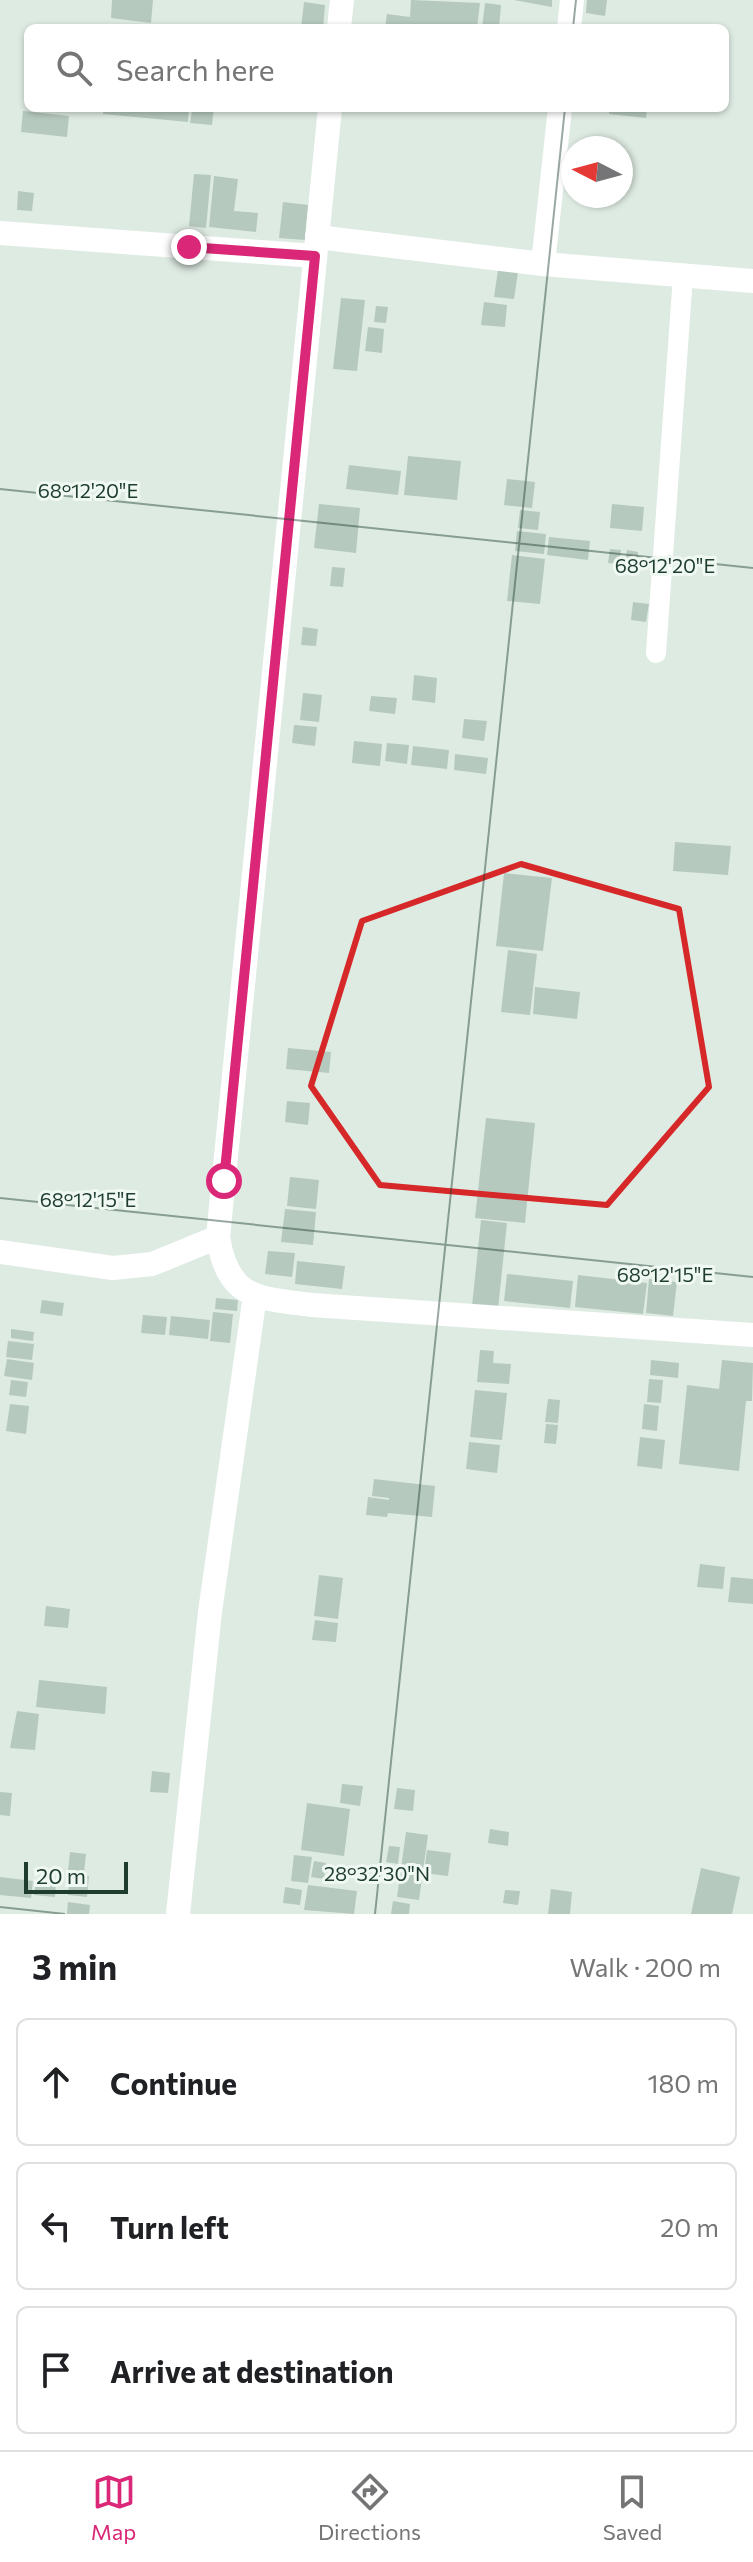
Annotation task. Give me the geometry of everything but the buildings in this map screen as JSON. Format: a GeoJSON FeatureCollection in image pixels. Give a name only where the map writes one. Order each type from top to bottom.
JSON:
{"type":"FeatureCollection","features":[{"type":"Feature","properties":{"kind":"street"},"geometry":{"type":"LineString","coordinates":[[339,24],[342,0]]}},
{"type":"Feature","properties":{"kind":"street"},"geometry":{"type":"LineString","coordinates":[[569,24],[572,0]]}},
{"type":"Feature","properties":{"kind":"street"},"geometry":{"type":"LineString","coordinates":[[330,112],[218,1237],[222,1261],[235,1284],[255,1295],[312,1305],[753,1335]]}},
{"type":"Feature","properties":{"kind":"street"},"geometry":{"type":"LineString","coordinates":[[543,264],[560,112]]}},
{"type":"Feature","properties":{"kind":"street"},"geometry":{"type":"LineString","coordinates":[[0,233],[316,247],[753,281]]}},
{"type":"Feature","properties":{"kind":"street"},"geometry":{"type":"LineString","coordinates":[[0,1252],[113,1268],[152,1264],[218,1237]]}},
{"type":"Feature","properties":{"kind":"street"},"geometry":{"type":"LineString","coordinates":[[178,1914],[210,1612],[255,1295]]}},
{"type":"Feature","properties":{"kind":"lane"},"geometry":{"type":"LineString","coordinates":[[656,653],[683,276]]}},
{"type":"Feature","properties":{"kind":"highlighted area"},"geometry":{"type":"Polygon","coordinates":[[[521,864],[679,909],[709,1087],[607,1205],[380,1185],[311,1086],[362,921],[521,864]]]}},
{"type":"Feature","properties":{"kind":"route"},"geometry":{"type":"LineString","coordinates":[[189,247],[315,256],[224,1181]]}}]}
